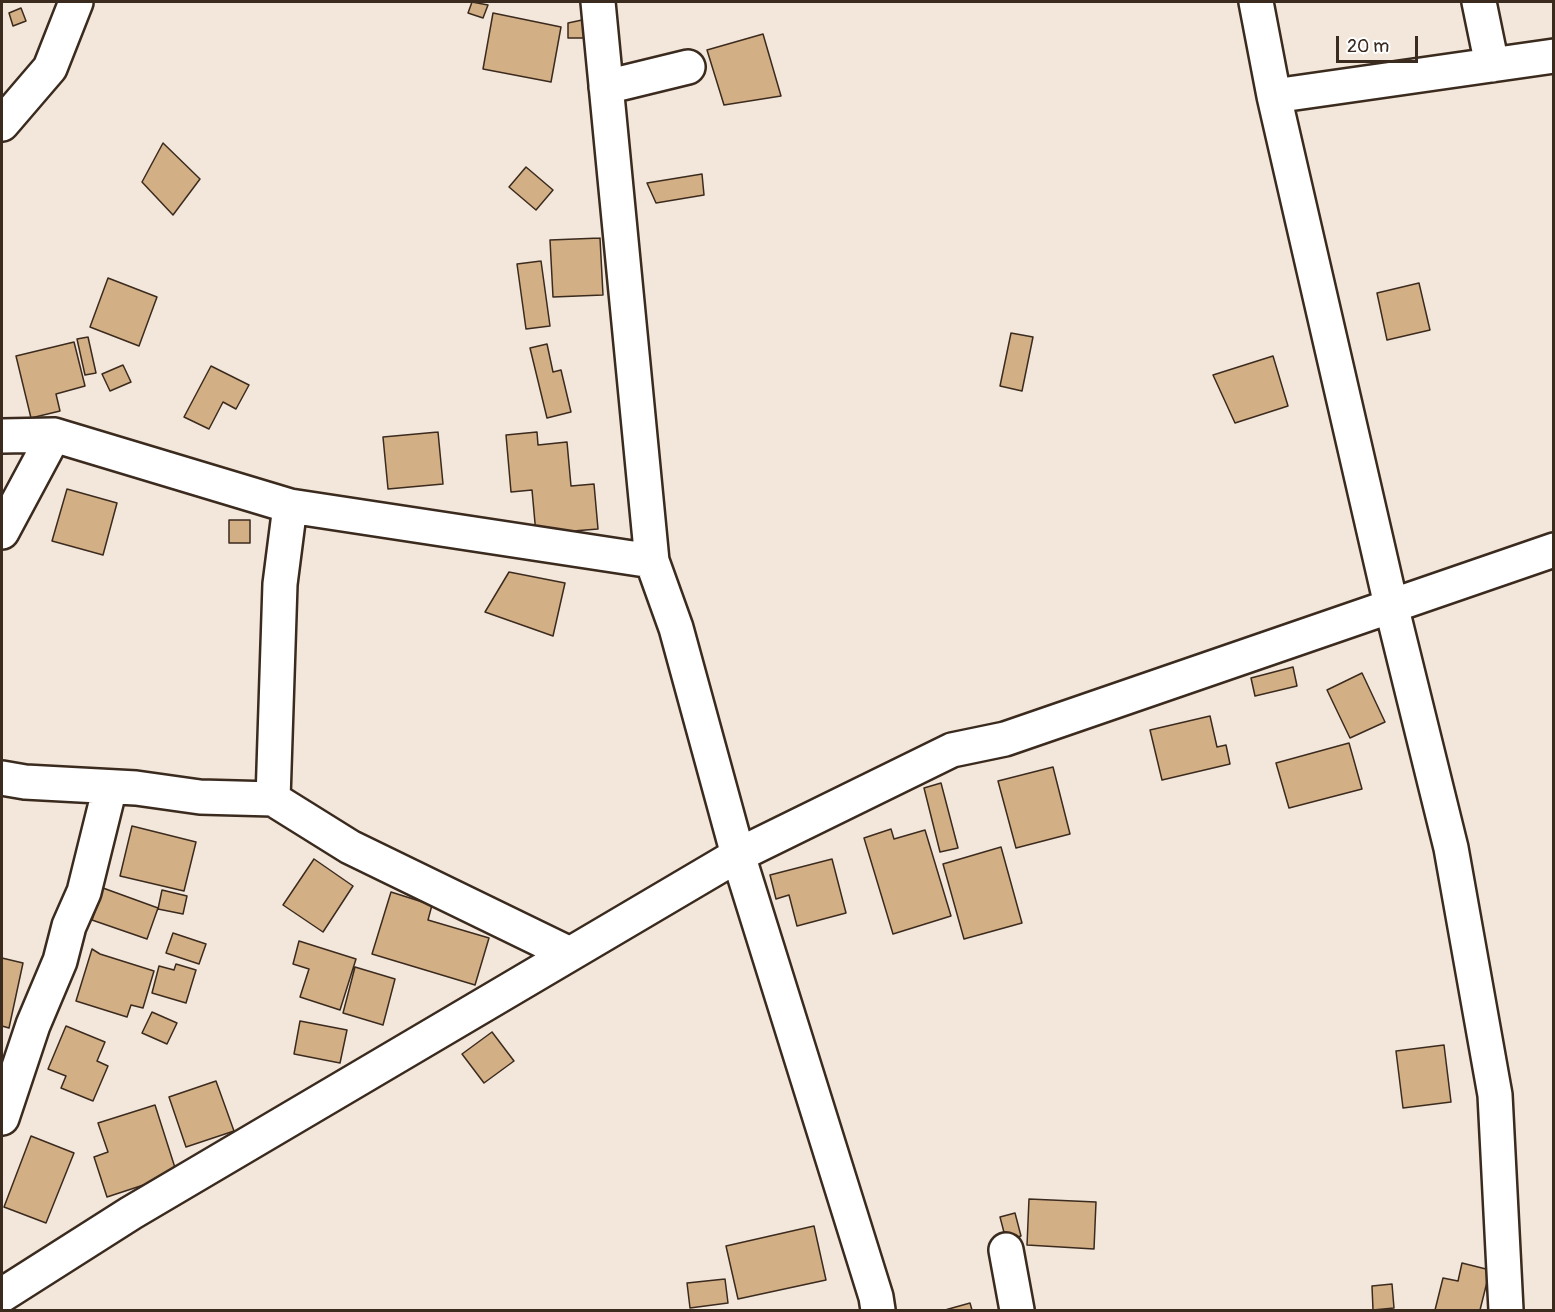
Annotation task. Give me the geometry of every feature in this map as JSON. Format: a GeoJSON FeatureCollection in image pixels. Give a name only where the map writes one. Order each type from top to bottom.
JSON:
{"type":"FeatureCollection","features":[{"type":"Feature","properties":{"kind":"street"},"geometry":{"type":"LineString","coordinates":[[2,118],[32,80],[69,2]]}},
{"type":"Feature","properties":{"kind":"street"},"geometry":{"type":"LineString","coordinates":[[2,124],[50,68],[76,2]]}},
{"type":"Feature","properties":{"kind":"street"},"geometry":{"type":"LineString","coordinates":[[598,2],[652,561],[676,628],[738,855],[876,1297],[878,1311]]}},
{"type":"Feature","properties":{"kind":"street"},"geometry":{"type":"LineString","coordinates":[[1256,2],[1274,96],[1391,605],[1451,848],[1495,1095],[1506,1311]]}},
{"type":"Feature","properties":{"kind":"street"},"geometry":{"type":"LineString","coordinates":[[1479,2],[1492,65]]}},
{"type":"Feature","properties":{"kind":"street"},"geometry":{"type":"LineString","coordinates":[[1274,96],[1554,56]]}},
{"type":"Feature","properties":{"kind":"street"},"geometry":{"type":"LineString","coordinates":[[606,87],[688,67]]}},
{"type":"Feature","properties":{"kind":"street"},"geometry":{"type":"LineString","coordinates":[[2,435],[54,435],[290,506],[652,561]]}},
{"type":"Feature","properties":{"kind":"street"},"geometry":{"type":"LineString","coordinates":[[2,532],[54,435]]}},
{"type":"Feature","properties":{"kind":"street"},"geometry":{"type":"LineString","coordinates":[[273,799],[280,584],[290,506]]}},
{"type":"Feature","properties":{"kind":"street"},"geometry":{"type":"LineString","coordinates":[[2,1295],[141,1207],[738,855],[952,750],[1005,739],[1554,550]]}},
{"type":"Feature","properties":{"kind":"street"},"geometry":{"type":"LineString","coordinates":[[2,778],[25,782],[136,788],[200,797],[273,799],[351,847],[570,954]]}},
{"type":"Feature","properties":{"kind":"street"},"geometry":{"type":"LineString","coordinates":[[2,1118],[33,1025],[60,961],[69,926],[84,892],[110,787]]}},
{"type":"Feature","properties":{"kind":"street"},"geometry":{"type":"LineString","coordinates":[[2,1032],[33,1025]]}},
{"type":"Feature","properties":{"kind":"street"},"geometry":{"type":"LineString","coordinates":[[1006,1250],[1017,1311]]}},
{"type":"Feature","properties":{"kind":"building"},"geometry":{"type":"Polygon","coordinates":[[[472,2],[488,5],[483,18],[468,13],[472,2]]]}},
{"type":"Feature","properties":{"kind":"building"},"geometry":{"type":"Polygon","coordinates":[[[21,8],[26,21],[13,26],[9,13],[21,8]]]}},
{"type":"Feature","properties":{"kind":"building"},"geometry":{"type":"Polygon","coordinates":[[[493,13],[561,27],[551,82],[483,69],[493,13]]]}},
{"type":"Feature","properties":{"kind":"building"},"geometry":{"type":"Polygon","coordinates":[[[582,20],[587,38],[568,38],[568,23],[582,20]]]}},
{"type":"Feature","properties":{"kind":"building"},"geometry":{"type":"Polygon","coordinates":[[[763,34],[781,96],[724,105],[707,50],[763,34]]]}},
{"type":"Feature","properties":{"kind":"building"},"geometry":{"type":"Polygon","coordinates":[[[163,143],[200,179],[173,215],[142,182],[163,143]]]}},
{"type":"Feature","properties":{"kind":"building"},"geometry":{"type":"Polygon","coordinates":[[[526,167],[553,190],[536,210],[509,187],[526,167]]]}},
{"type":"Feature","properties":{"kind":"building"},"geometry":{"type":"Polygon","coordinates":[[[702,174],[704,195],[656,203],[647,183],[702,174]]]}},
{"type":"Feature","properties":{"kind":"building"},"geometry":{"type":"Polygon","coordinates":[[[600,238],[603,295],[553,297],[550,240],[600,238]]]}},
{"type":"Feature","properties":{"kind":"building"},"geometry":{"type":"Polygon","coordinates":[[[541,261],[550,326],[526,329],[517,264],[541,261]]]}},
{"type":"Feature","properties":{"kind":"building"},"geometry":{"type":"Polygon","coordinates":[[[108,278],[157,297],[139,346],[90,327],[108,278]]]}},
{"type":"Feature","properties":{"kind":"building"},"geometry":{"type":"Polygon","coordinates":[[[1419,283],[1430,330],[1387,340],[1377,293],[1419,283]]]}},
{"type":"Feature","properties":{"kind":"building"},"geometry":{"type":"Polygon","coordinates":[[[1011,333],[1033,337],[1022,391],[1000,386],[1011,333]]]}},
{"type":"Feature","properties":{"kind":"building"},"geometry":{"type":"Polygon","coordinates":[[[88,337],[96,373],[85,375],[77,339],[88,337]]]}},
{"type":"Feature","properties":{"kind":"building"},"geometry":{"type":"Polygon","coordinates":[[[74,342],[85,386],[56,394],[60,411],[31,418],[16,356],[74,342]]]}},
{"type":"Feature","properties":{"kind":"building"},"geometry":{"type":"Polygon","coordinates":[[[547,344],[553,372],[561,370],[571,412],[547,418],[530,348],[547,344]]]}},
{"type":"Feature","properties":{"kind":"building"},"geometry":{"type":"Polygon","coordinates":[[[1273,356],[1288,406],[1235,423],[1213,375],[1273,356]]]}},
{"type":"Feature","properties":{"kind":"building"},"geometry":{"type":"Polygon","coordinates":[[[123,365],[131,382],[110,391],[102,374],[123,365]]]}},
{"type":"Feature","properties":{"kind":"building"},"geometry":{"type":"Polygon","coordinates":[[[211,366],[249,385],[236,409],[223,402],[209,429],[184,417],[211,366]]]}},
{"type":"Feature","properties":{"kind":"building"},"geometry":{"type":"Polygon","coordinates":[[[438,432],[443,484],[388,489],[383,437],[438,432]]]}},
{"type":"Feature","properties":{"kind":"building"},"geometry":{"type":"Polygon","coordinates":[[[537,432],[538,445],[567,442],[571,486],[594,484],[598,529],[536,534],[532,490],[511,492],[506,435],[537,432]]]}},
{"type":"Feature","properties":{"kind":"building"},"geometry":{"type":"Polygon","coordinates":[[[67,489],[117,503],[103,555],[52,541],[67,489]]]}},
{"type":"Feature","properties":{"kind":"building"},"geometry":{"type":"Polygon","coordinates":[[[229,520],[250,520],[250,543],[229,543],[229,520]]]}},
{"type":"Feature","properties":{"kind":"building"},"geometry":{"type":"Polygon","coordinates":[[[509,572],[565,583],[553,636],[485,612],[509,572]]]}},
{"type":"Feature","properties":{"kind":"building"},"geometry":{"type":"Polygon","coordinates":[[[1293,667],[1297,686],[1255,696],[1251,678],[1293,667]]]}},
{"type":"Feature","properties":{"kind":"building"},"geometry":{"type":"Polygon","coordinates":[[[1362,673],[1385,722],[1350,738],[1327,690],[1362,673]]]}},
{"type":"Feature","properties":{"kind":"building"},"geometry":{"type":"Polygon","coordinates":[[[1210,716],[1217,747],[1226,745],[1230,764],[1162,780],[1150,730],[1210,716]]]}},
{"type":"Feature","properties":{"kind":"building"},"geometry":{"type":"Polygon","coordinates":[[[1349,743],[1362,789],[1289,808],[1276,763],[1349,743]]]}},
{"type":"Feature","properties":{"kind":"building"},"geometry":{"type":"Polygon","coordinates":[[[1053,767],[1070,834],[1016,848],[998,781],[1053,767]]]}},
{"type":"Feature","properties":{"kind":"building"},"geometry":{"type":"Polygon","coordinates":[[[941,783],[958,848],[940,852],[924,788],[941,783]]]}},
{"type":"Feature","properties":{"kind":"building"},"geometry":{"type":"Polygon","coordinates":[[[132,826],[196,842],[184,891],[120,876],[132,826]]]}},
{"type":"Feature","properties":{"kind":"building"},"geometry":{"type":"Polygon","coordinates":[[[891,829],[894,839],[925,830],[951,916],[893,934],[864,838],[891,829]]]}},
{"type":"Feature","properties":{"kind":"building"},"geometry":{"type":"Polygon","coordinates":[[[1001,847],[1022,923],[964,939],[943,864],[1001,847]]]}},
{"type":"Feature","properties":{"kind":"building"},"geometry":{"type":"Polygon","coordinates":[[[314,859],[353,886],[323,932],[283,905],[314,859]]]}},
{"type":"Feature","properties":{"kind":"building"},"geometry":{"type":"Polygon","coordinates":[[[832,859],[846,913],[797,926],[789,895],[776,899],[770,875],[832,859]]]}},
{"type":"Feature","properties":{"kind":"building"},"geometry":{"type":"Polygon","coordinates":[[[103,888],[158,908],[147,939],[92,920],[103,888]]]}},
{"type":"Feature","properties":{"kind":"building"},"geometry":{"type":"Polygon","coordinates":[[[162,890],[187,896],[183,914],[158,909],[162,890]]]}},
{"type":"Feature","properties":{"kind":"building"},"geometry":{"type":"Polygon","coordinates":[[[391,892],[432,905],[428,920],[489,938],[475,985],[372,954],[391,892]]]}},
{"type":"Feature","properties":{"kind":"building"},"geometry":{"type":"Polygon","coordinates":[[[173,933],[206,944],[199,964],[166,953],[173,933]]]}},
{"type":"Feature","properties":{"kind":"building"},"geometry":{"type":"Polygon","coordinates":[[[299,941],[356,959],[340,1010],[300,997],[309,969],[293,964],[299,941]]]}},
{"type":"Feature","properties":{"kind":"building"},"geometry":{"type":"Polygon","coordinates":[[[92,949],[100,954],[154,971],[143,1008],[131,1005],[127,1017],[76,1001],[92,949]]]}},
{"type":"Feature","properties":{"kind":"building"},"geometry":{"type":"Polygon","coordinates":[[[2,958],[23,963],[9,1028],[2,1026],[2,958]]]}},
{"type":"Feature","properties":{"kind":"building"},"geometry":{"type":"Polygon","coordinates":[[[176,964],[196,970],[186,1003],[152,993],[159,966],[174,970],[176,964]]]}},
{"type":"Feature","properties":{"kind":"building"},"geometry":{"type":"Polygon","coordinates":[[[355,967],[395,979],[383,1025],[343,1013],[355,967]]]}},
{"type":"Feature","properties":{"kind":"building"},"geometry":{"type":"Polygon","coordinates":[[[152,1012],[177,1023],[167,1044],[142,1033],[152,1012]]]}},
{"type":"Feature","properties":{"kind":"building"},"geometry":{"type":"Polygon","coordinates":[[[300,1021],[347,1030],[340,1063],[294,1054],[300,1021]]]}},
{"type":"Feature","properties":{"kind":"building"},"geometry":{"type":"Polygon","coordinates":[[[66,1026],[105,1042],[97,1061],[108,1066],[93,1101],[61,1088],[66,1076],[48,1069],[66,1026]]]}},
{"type":"Feature","properties":{"kind":"building"},"geometry":{"type":"Polygon","coordinates":[[[492,1032],[514,1061],[484,1083],[462,1054],[492,1032]]]}},
{"type":"Feature","properties":{"kind":"building"},"geometry":{"type":"Polygon","coordinates":[[[1444,1045],[1451,1102],[1403,1108],[1396,1051],[1444,1045]]]}},
{"type":"Feature","properties":{"kind":"building"},"geometry":{"type":"Polygon","coordinates":[[[216,1081],[234,1131],[186,1147],[169,1097],[216,1081]]]}},
{"type":"Feature","properties":{"kind":"building"},"geometry":{"type":"Polygon","coordinates":[[[155,1105],[177,1174],[107,1197],[94,1157],[108,1152],[98,1123],[155,1105]]]}},
{"type":"Feature","properties":{"kind":"building"},"geometry":{"type":"Polygon","coordinates":[[[31,1136],[74,1153],[46,1223],[4,1207],[31,1136]]]}},
{"type":"Feature","properties":{"kind":"building"},"geometry":{"type":"Polygon","coordinates":[[[1029,1199],[1096,1202],[1094,1249],[1027,1245],[1029,1199]]]}},
{"type":"Feature","properties":{"kind":"building"},"geometry":{"type":"Polygon","coordinates":[[[1015,1213],[1021,1236],[1006,1240],[1000,1217],[1015,1213]]]}},
{"type":"Feature","properties":{"kind":"building"},"geometry":{"type":"Polygon","coordinates":[[[814,1226],[826,1280],[738,1299],[726,1246],[814,1226]]]}},
{"type":"Feature","properties":{"kind":"building"},"geometry":{"type":"Polygon","coordinates":[[[1462,1263],[1490,1270],[1480,1310],[1435,1310],[1443,1278],[1458,1281],[1462,1263]]]}},
{"type":"Feature","properties":{"kind":"building"},"geometry":{"type":"Polygon","coordinates":[[[725,1279],[728,1303],[690,1308],[687,1283],[725,1279]]]}},
{"type":"Feature","properties":{"kind":"building"},"geometry":{"type":"Polygon","coordinates":[[[1392,1284],[1394,1308],[1373,1310],[1372,1286],[1392,1284]]]}},
{"type":"Feature","properties":{"kind":"building"},"geometry":{"type":"Polygon","coordinates":[[[970,1303],[972,1310],[945,1310],[970,1303]]]}}]}
